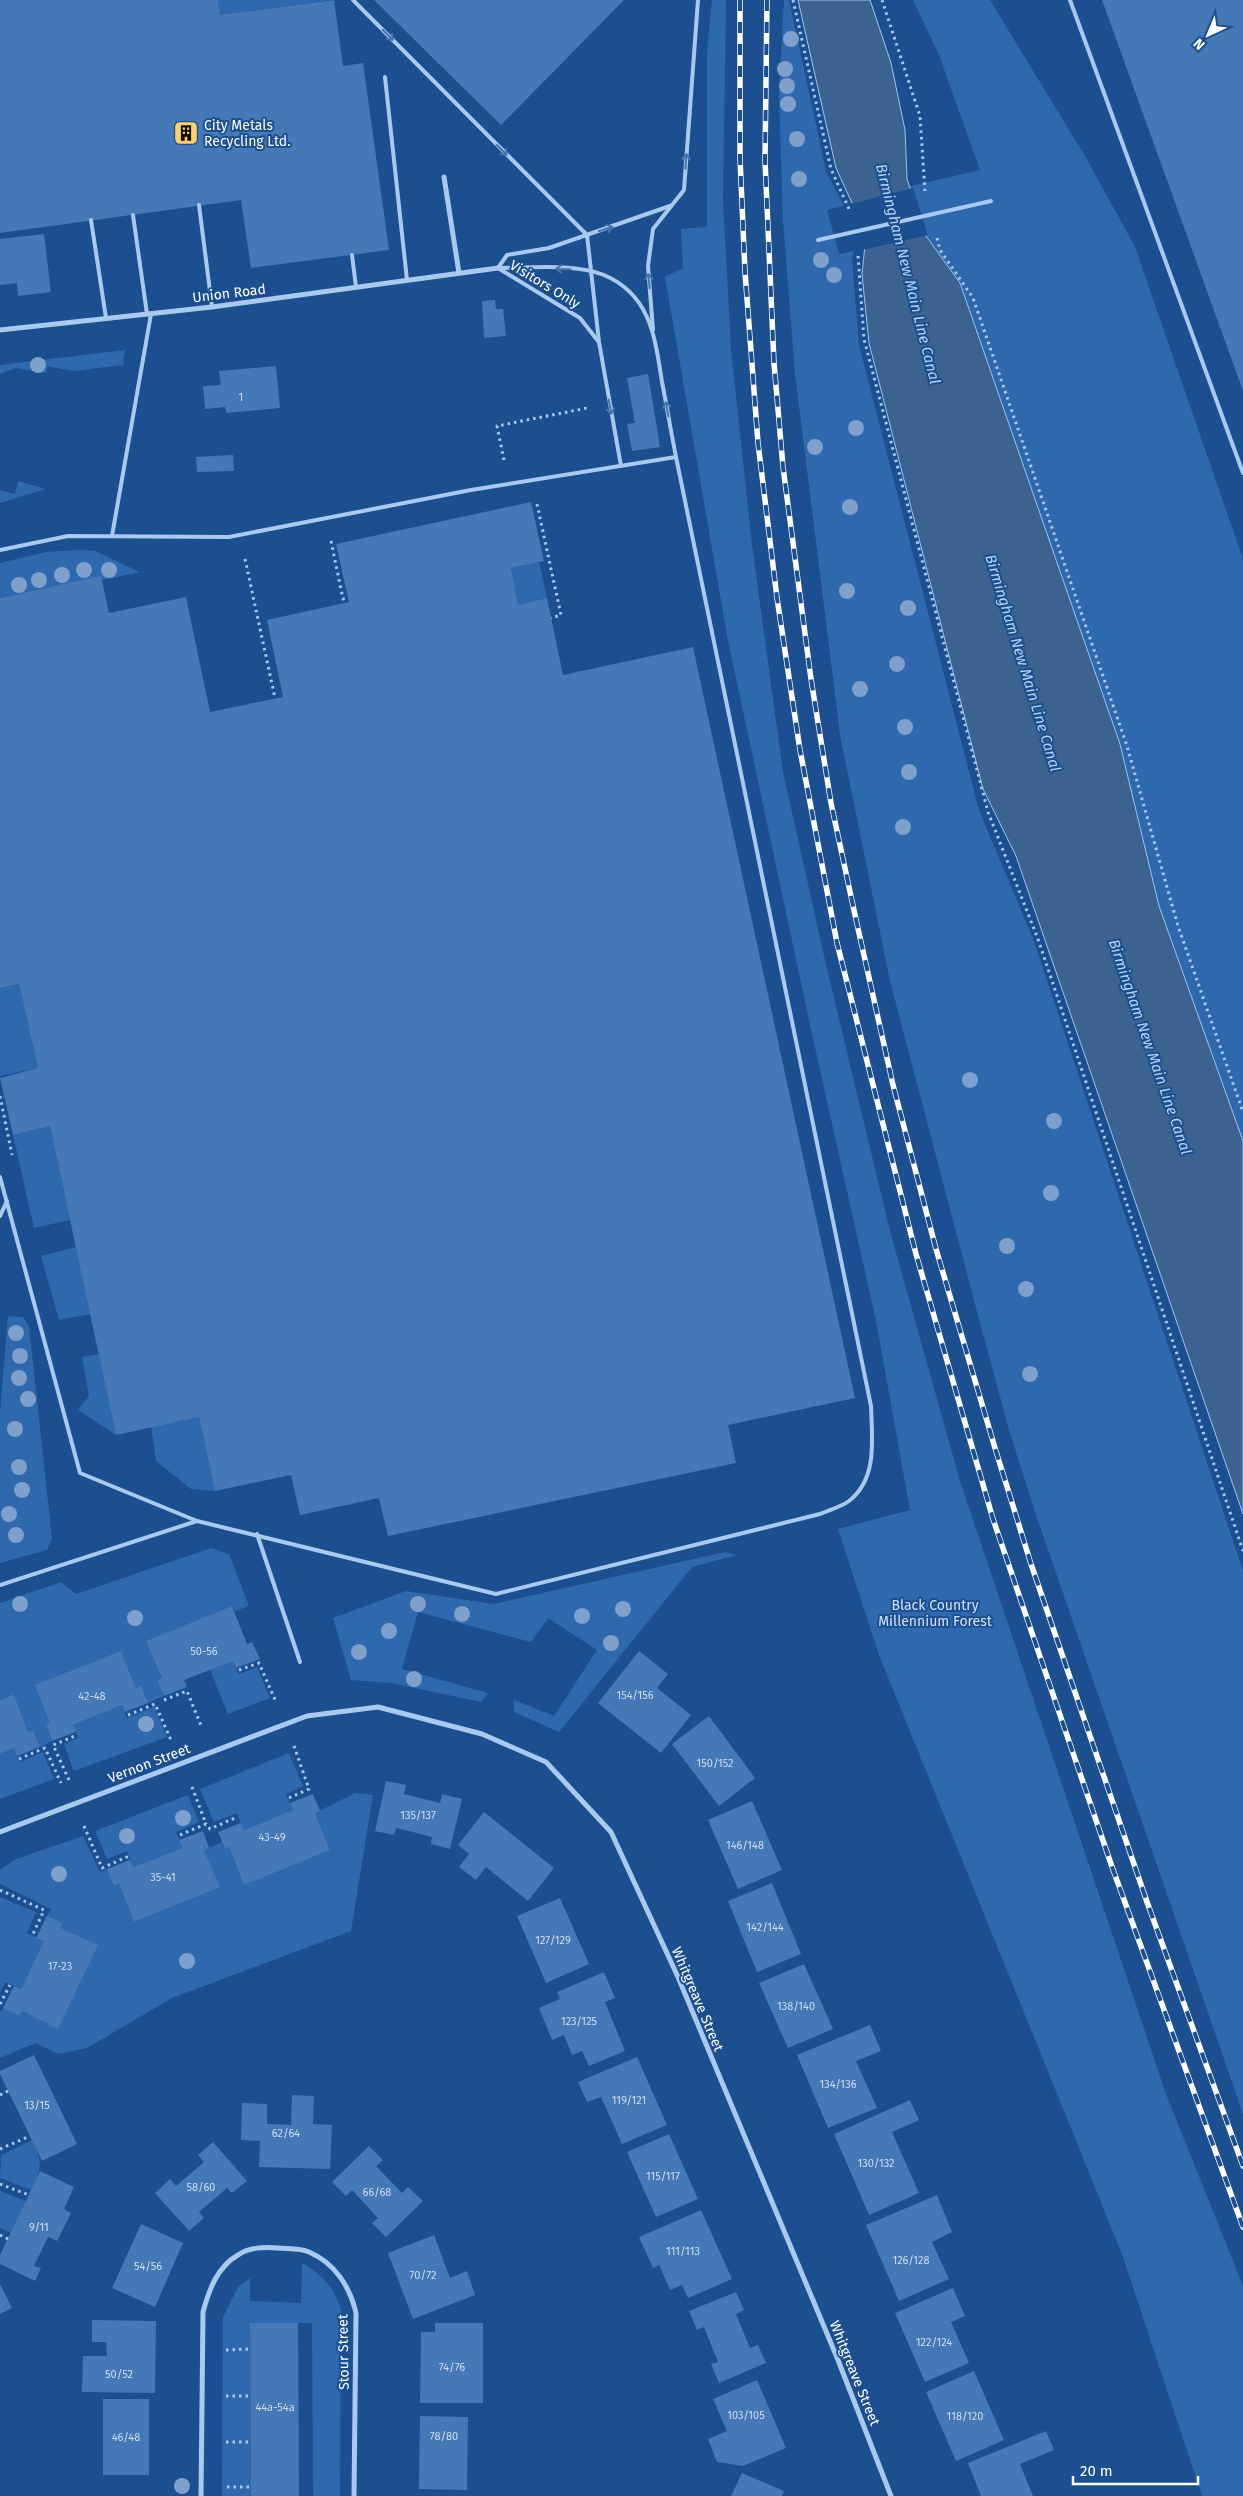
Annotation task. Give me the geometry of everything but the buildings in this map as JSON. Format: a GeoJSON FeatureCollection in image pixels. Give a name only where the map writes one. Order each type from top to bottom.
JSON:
{"type":"FeatureCollection","features":[{"type":"Feature","properties":{"kind":"street"},"geometry":{"type":"LineString","coordinates":[[444,177],[459,273]]}},
{"type":"Feature","properties":{"kind":"street","name":"Union Road"},"geometry":{"type":"LineString","coordinates":[[0,330],[212,307],[498,268]]}},
{"type":"Feature","properties":{"kind":"street","name":"Whitgreave Street"},"geometry":{"type":"LineString","coordinates":[[307,1716],[378,1707],[482,1734],[546,1762],[611,1832],[678,1977],[838,2360],[891,2496]]}},
{"type":"Feature","properties":{"kind":"street","name":"Vernon Street"},"geometry":{"type":"LineString","coordinates":[[0,1832],[307,1716]]}},
{"type":"Feature","properties":{"kind":"street","name":"Stour Street"},"geometry":{"type":"LineString","coordinates":[[201,2496],[203,2312],[208,2292],[225,2265],[238,2254],[262,2247],[308,2251],[339,2275],[347,2286],[353,2300],[356,2313],[354,2496]]}},
{"type":"Feature","properties":{"kind":"lane"},"geometry":{"type":"LineString","coordinates":[[353,0],[587,235],[599,342],[621,466]]}},
{"type":"Feature","properties":{"kind":"lane"},"geometry":{"type":"LineString","coordinates":[[0,1178],[80,1473],[198,1521],[496,1594],[820,1514],[848,1502],[864,1485],[871,1466],[871,1406],[676,457],[653,330],[648,266],[653,229],[684,190],[698,0]]}},
{"type":"Feature","properties":{"kind":"lane"},"geometry":{"type":"LineString","coordinates":[[1070,0],[1243,473]]}},
{"type":"Feature","properties":{"kind":"lane"},"geometry":{"type":"LineString","coordinates":[[385,77],[407,280]]}},
{"type":"Feature","properties":{"kind":"lane"},"geometry":{"type":"LineString","coordinates":[[818,240],[991,201]]}},
{"type":"Feature","properties":{"kind":"lane"},"geometry":{"type":"LineString","coordinates":[[199,205],[212,307]]}},
{"type":"Feature","properties":{"kind":"lane"},"geometry":{"type":"LineString","coordinates":[[498,268],[507,256],[549,248],[672,205]]}},
{"type":"Feature","properties":{"kind":"lane"},"geometry":{"type":"LineString","coordinates":[[112,536],[149,314],[132,215]]}},
{"type":"Feature","properties":{"kind":"lane"},"geometry":{"type":"LineString","coordinates":[[91,220],[106,318]]}},
{"type":"Feature","properties":{"kind":"lane"},"geometry":{"type":"LineString","coordinates":[[352,255],[356,287]]}},
{"type":"Feature","properties":{"kind":"lane"},"geometry":{"type":"LineString","coordinates":[[498,268],[572,269],[603,274],[627,288],[642,306],[653,330]]}},
{"type":"Feature","properties":{"kind":"lane","name":"Visitors Only"},"geometry":{"type":"LineString","coordinates":[[498,268],[580,318],[599,342]]}},
{"type":"Feature","properties":{"kind":"lane"},"geometry":{"type":"LineString","coordinates":[[0,550],[68,536],[229,537],[471,490],[676,457]]}},
{"type":"Feature","properties":{"kind":"lane"},"geometry":{"type":"LineString","coordinates":[[0,1216],[7,1201]]}},
{"type":"Feature","properties":{"kind":"lane"},"geometry":{"type":"LineString","coordinates":[[0,1585],[198,1521]]}},
{"type":"Feature","properties":{"kind":"lane"},"geometry":{"type":"LineString","coordinates":[[257,1534],[300,1662]]}},
{"type":"Feature","properties":{"kind":"path"},"geometry":{"type":"LineString","coordinates":[[793,0],[831,169],[852,217]]}},
{"type":"Feature","properties":{"kind":"path"},"geometry":{"type":"LineString","coordinates":[[882,0],[920,116],[927,200]]}},
{"type":"Feature","properties":{"kind":"path"},"geometry":{"type":"LineString","coordinates":[[936,233],[940,250],[973,298],[1127,746],[1178,926],[1243,1112]]}},
{"type":"Feature","properties":{"kind":"path"},"geometry":{"type":"LineString","coordinates":[[860,249],[857,259],[864,339],[988,812],[1038,939],[1243,1551]]}},
{"type":"Feature","properties":{"kind":"path"},"geometry":{"type":"LineString","coordinates":[[505,466],[497,426],[588,407],[587,398]]}},
{"type":"Feature","properties":{"kind":"path"},"geometry":{"type":"LineString","coordinates":[[536,498],[561,615],[551,618]]}},
{"type":"Feature","properties":{"kind":"path"},"geometry":{"type":"LineString","coordinates":[[321,542],[340,538]]}},
{"type":"Feature","properties":{"kind":"path"},"geometry":{"type":"LineString","coordinates":[[331,540],[343,599],[348,598]]}},
{"type":"Feature","properties":{"kind":"path"},"geometry":{"type":"LineString","coordinates":[[254,556],[245,558],[275,698]]}},
{"type":"Feature","properties":{"kind":"path"},"geometry":{"type":"LineString","coordinates":[[0,1096],[16,1176],[0,1178]]}},
{"type":"Feature","properties":{"kind":"path"},"geometry":{"type":"LineString","coordinates":[[239,1670],[259,1663],[276,1703]]}},
{"type":"Feature","properties":{"kind":"path"},"geometry":{"type":"LineString","coordinates":[[164,1700],[187,1691],[203,1731]]}},
{"type":"Feature","properties":{"kind":"path"},"geometry":{"type":"LineString","coordinates":[[128,1715],[155,1704],[172,1743]]}},
{"type":"Feature","properties":{"kind":"path"},"geometry":{"type":"LineString","coordinates":[[70,1782],[53,1745],[75,1736]]}},
{"type":"Feature","properties":{"kind":"path"},"geometry":{"type":"LineString","coordinates":[[289,1798],[308,1790],[293,1744]]}},
{"type":"Feature","properties":{"kind":"path"},"geometry":{"type":"LineString","coordinates":[[19,1758],[45,1748],[62,1785]]}},
{"type":"Feature","properties":{"kind":"path"},"geometry":{"type":"LineString","coordinates":[[190,1784],[206,1824],[210,1829],[237,1817]]}},
{"type":"Feature","properties":{"kind":"path"},"geometry":{"type":"LineString","coordinates":[[180,1835],[206,1824]]}},
{"type":"Feature","properties":{"kind":"path"},"geometry":{"type":"LineString","coordinates":[[84,1826],[102,1868],[129,1856]]}},
{"type":"Feature","properties":{"kind":"path"},"geometry":{"type":"LineString","coordinates":[[0,1890],[44,1910],[33,1934]]}},
{"type":"Feature","properties":{"kind":"path"},"geometry":{"type":"LineString","coordinates":[[0,2004],[10,1985]]}},
{"type":"Feature","properties":{"kind":"path"},"geometry":{"type":"LineString","coordinates":[[0,2095],[8,2091]]}},
{"type":"Feature","properties":{"kind":"path"},"geometry":{"type":"LineString","coordinates":[[0,2149],[30,2136]]}},
{"type":"Feature","properties":{"kind":"path"},"geometry":{"type":"LineString","coordinates":[[0,2184],[29,2195]]}},
{"type":"Feature","properties":{"kind":"path"},"geometry":{"type":"LineString","coordinates":[[0,2235],[8,2239]]}},
{"type":"Feature","properties":{"kind":"path"},"geometry":{"type":"LineString","coordinates":[[219,2350],[250,2349]]}},
{"type":"Feature","properties":{"kind":"path"},"geometry":{"type":"LineString","coordinates":[[222,2396],[251,2396]]}},
{"type":"Feature","properties":{"kind":"path"},"geometry":{"type":"LineString","coordinates":[[222,2442],[251,2442]]}},
{"type":"Feature","properties":{"kind":"path"},"geometry":{"type":"LineString","coordinates":[[222,2487],[251,2487]]}},
{"type":"Feature","properties":{"kind":"green space"},"geometry":{"type":"Polygon","coordinates":[[[218,0],[331,0],[220,15],[218,0]]]}},
{"type":"Feature","properties":{"kind":"green space","name":"Black Country Millennium Forest"},"geometry":{"type":"Polygon","coordinates":[[[712,0],[726,0],[723,200],[731,349],[752,545],[783,772],[827,969],[890,1231],[960,1481],[1166,2094],[1243,2286],[1243,2496],[1202,2496],[1122,2254],[879,1655],[838,1529],[910,1510],[876,1321],[812,1034],[728,641],[665,277],[683,268],[681,229],[707,227],[707,51],[712,0]]]}},
{"type":"Feature","properties":{"kind":"green space"},"geometry":{"type":"Polygon","coordinates":[[[784,0],[789,0],[826,171],[844,206],[827,210],[839,254],[854,251],[852,260],[859,345],[979,810],[1034,941],[1243,1571],[1243,2114],[1036,1515],[1009,1430],[890,981],[840,735],[795,374],[783,221],[779,96],[784,0]]]}},
{"type":"Feature","properties":{"kind":"green space"},"geometry":{"type":"Polygon","coordinates":[[[913,0],[990,0],[1085,156],[1135,247],[1243,559],[1243,1141],[1159,906],[1120,744],[960,283],[926,236],[907,187],[980,170],[939,55],[913,0]]]}},
{"type":"Feature","properties":{"kind":"green space"},"geometry":{"type":"Polygon","coordinates":[[[125,350],[123,365],[73,371],[47,366],[46,373],[15,368],[0,374],[0,365],[125,350]]]}},
{"type":"Feature","properties":{"kind":"green space"},"geometry":{"type":"Polygon","coordinates":[[[18,481],[46,489],[0,503],[0,490],[15,494],[18,481]]]}},
{"type":"Feature","properties":{"kind":"green space"},"geometry":{"type":"Polygon","coordinates":[[[95,551],[140,572],[102,580],[100,577],[0,598],[0,563],[46,552],[95,551]]]}},
{"type":"Feature","properties":{"kind":"green space"},"geometry":{"type":"Polygon","coordinates":[[[539,562],[547,598],[518,605],[511,568],[539,562]]]}},
{"type":"Feature","properties":{"kind":"green space"},"geometry":{"type":"Polygon","coordinates":[[[19,984],[38,1068],[0,1076],[0,988],[19,984]]]}},
{"type":"Feature","properties":{"kind":"green space"},"geometry":{"type":"Polygon","coordinates":[[[50,1126],[70,1220],[34,1228],[13,1135],[50,1126]]]}},
{"type":"Feature","properties":{"kind":"green space"},"geometry":{"type":"Polygon","coordinates":[[[76,1247],[91,1314],[59,1320],[41,1256],[76,1247]]]}},
{"type":"Feature","properties":{"kind":"green space"},"geometry":{"type":"Polygon","coordinates":[[[8,1316],[23,1317],[29,1326],[52,1539],[47,1550],[0,1563],[0,1411],[8,1316]]]}},
{"type":"Feature","properties":{"kind":"green space"},"geometry":{"type":"Polygon","coordinates":[[[99,1354],[116,1435],[78,1410],[89,1396],[82,1357],[99,1354]]]}},
{"type":"Feature","properties":{"kind":"green space"},"geometry":{"type":"Polygon","coordinates":[[[199,1417],[215,1491],[191,1489],[156,1461],[151,1427],[199,1417]]]}},
{"type":"Feature","properties":{"kind":"green space"},"geometry":{"type":"Polygon","coordinates":[[[211,1548],[229,1554],[249,1606],[235,1611],[232,1606],[147,1641],[162,1678],[157,1680],[164,1696],[148,1703],[141,1687],[136,1688],[121,1651],[50,1723],[46,1724],[52,1741],[40,1747],[33,1730],[28,1732],[14,1694],[0,1700],[0,1603],[61,1582],[76,1594],[211,1548]]]}},
{"type":"Feature","properties":{"kind":"green space"},"geometry":{"type":"Polygon","coordinates":[[[725,1552],[737,1555],[692,1567],[559,1732],[514,1712],[514,1700],[554,1716],[597,1650],[548,1618],[531,1642],[418,1612],[402,1669],[488,1693],[481,1702],[391,1683],[351,1680],[333,1618],[406,1591],[494,1604],[725,1552]]]}},
{"type":"Feature","properties":{"kind":"green space"},"geometry":{"type":"Polygon","coordinates":[[[233,1661],[239,1674],[257,1667],[270,1698],[228,1714],[210,1670],[233,1661]]]}},
{"type":"Feature","properties":{"kind":"green space"},"geometry":{"type":"Polygon","coordinates":[[[122,1705],[127,1718],[154,1707],[167,1737],[74,1771],[64,1744],[78,1738],[73,1725],[122,1705]]]}},
{"type":"Feature","properties":{"kind":"green space"},"geometry":{"type":"Polygon","coordinates":[[[14,1748],[20,1762],[43,1752],[54,1779],[0,1799],[0,1754],[14,1748]]]}},
{"type":"Feature","properties":{"kind":"green space"},"geometry":{"type":"Polygon","coordinates":[[[289,1753],[303,1786],[286,1794],[293,1810],[244,1830],[237,1813],[214,1822],[200,1789],[289,1753]]]}},
{"type":"Feature","properties":{"kind":"green space"},"geometry":{"type":"Polygon","coordinates":[[[355,1793],[373,1795],[351,1931],[172,1998],[87,2048],[58,2054],[36,2043],[0,2058],[0,2012],[3,2008],[20,2016],[22,2011],[58,2028],[97,1945],[61,1928],[63,1923],[47,1916],[51,1909],[0,1884],[0,1870],[16,1859],[83,1836],[100,1872],[107,1869],[114,1886],[119,1884],[134,1922],[219,1887],[204,1850],[222,1842],[225,1849],[229,1847],[244,1884],[330,1850],[315,1813],[355,1793]]]}},
{"type":"Feature","properties":{"kind":"green space"},"geometry":{"type":"Polygon","coordinates":[[[188,1795],[199,1822],[176,1832],[183,1848],[133,1867],[127,1851],[107,1859],[95,1831],[188,1795]]]}},
{"type":"Feature","properties":{"kind":"green space"},"geometry":{"type":"Polygon","coordinates":[[[0,1897],[36,1912],[27,1933],[44,1941],[21,1989],[5,1982],[0,1993],[0,1897]]]}},
{"type":"Feature","properties":{"kind":"green space"},"geometry":{"type":"Polygon","coordinates":[[[32,2140],[40,2165],[31,2190],[0,2178],[1,2155],[32,2140]]]}},
{"type":"Feature","properties":{"kind":"green space"},"geometry":{"type":"Polygon","coordinates":[[[0,2191],[26,2201],[11,2233],[0,2228],[0,2191]]]}},
{"type":"Feature","properties":{"kind":"green space"},"geometry":{"type":"Polygon","coordinates":[[[302,2263],[326,2281],[341,2308],[340,2496],[313,2496],[312,2323],[250,2323],[251,2496],[222,2496],[223,2317],[238,2287],[250,2278],[250,2301],[301,2303],[302,2263]]]}},
{"type":"Feature","properties":{"kind":"water","name":"Birmingham New Main Line Canal"},"geometry":{"type":"Polygon","coordinates":[[[798,0],[870,0],[891,63],[905,130],[907,179],[926,236],[960,283],[1120,744],[1159,906],[1243,1141],[1243,1514],[1016,856],[983,789],[869,343],[862,274],[865,245],[852,203],[836,168],[798,0]]]}},
{"type":"Feature","properties":{"kind":"pier"},"geometry":{"type":"Polygon","coordinates":[[[913,188],[928,235],[862,250],[850,204],[913,188]]]}},
{"type":"Feature","properties":{"kind":"railway"},"geometry":{"type":"LineString","coordinates":[[740,0],[740,158],[745,272],[758,443],[777,598],[800,750],[837,943],[916,1254],[993,1519],[1111,1864],[1243,2227]]}},
{"type":"Feature","properties":{"kind":"railway"},"geometry":{"type":"LineString","coordinates":[[767,0],[765,160],[774,363],[783,467],[811,679],[831,803],[855,915],[893,1085],[936,1249],[995,1448],[1031,1564],[1147,1902],[1243,2166]]}},
{"type":"Feature","properties":{"kind":"place","name":"City Metals Recycling Ltd."},"geometry":{"type":"Point","coordinates":[186,133]}}]}
